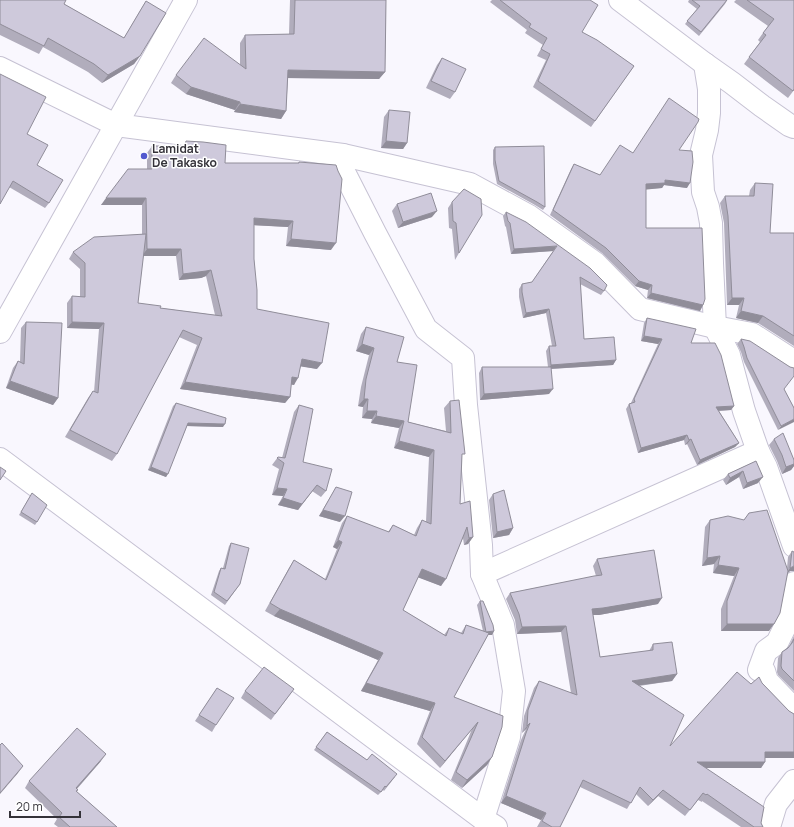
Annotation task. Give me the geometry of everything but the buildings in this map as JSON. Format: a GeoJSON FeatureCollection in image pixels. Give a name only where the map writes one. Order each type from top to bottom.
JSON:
{"type":"FeatureCollection","features":[{"type":"Feature","properties":{"kind":"street"},"geometry":{"type":"LineString","coordinates":[[0,332],[186,0]]}},
{"type":"Feature","properties":{"kind":"street"},"geometry":{"type":"LineString","coordinates":[[620,0],[768,110],[789,125],[794,126]]}},
{"type":"Feature","properties":{"kind":"street"},"geometry":{"type":"LineString","coordinates":[[705,64],[709,89],[709,113],[701,154],[703,192],[712,224],[715,327],[730,355],[744,411],[794,546]]}},
{"type":"Feature","properties":{"kind":"street"},"geometry":{"type":"LineString","coordinates":[[0,68],[116,125],[344,154],[470,184],[529,216],[595,263],[640,309],[715,327],[752,334],[794,361]]}},
{"type":"Feature","properties":{"kind":"street"},"geometry":{"type":"LineString","coordinates":[[0,459],[489,823],[509,736],[514,691],[503,625],[482,574],[481,545],[466,405],[463,358],[426,329],[344,172],[344,154]]}},
{"type":"Feature","properties":{"kind":"street"},"geometry":{"type":"LineString","coordinates":[[482,574],[758,451]]}},
{"type":"Feature","properties":{"kind":"street"},"geometry":{"type":"LineString","coordinates":[[794,583],[786,625],[777,643],[766,651],[758,670],[764,671],[767,681],[794,709]]}},
{"type":"Feature","properties":{"kind":"street"},"geometry":{"type":"LineString","coordinates":[[769,827],[776,804],[794,782]]}},
{"type":"Feature","properties":{"kind":"place","name":"Lamidat De Takasko"},"geometry":{"type":"Point","coordinates":[144,156]}}]}
